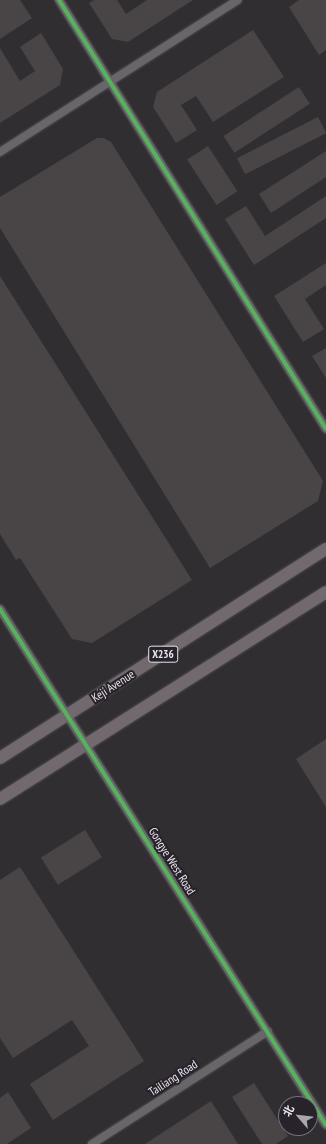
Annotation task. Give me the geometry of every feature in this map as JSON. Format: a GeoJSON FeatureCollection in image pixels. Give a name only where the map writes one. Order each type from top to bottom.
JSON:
{"type":"FeatureCollection","features":[{"type":"Feature","properties":{"kind":"main road","name":"Keji Avenue"},"geometry":{"type":"LineString","coordinates":[[0,758],[326,549]]}},
{"type":"Feature","properties":{"kind":"main road"},"geometry":{"type":"LineString","coordinates":[[0,799],[326,592]]}},
{"type":"Feature","properties":{"kind":"street"},"geometry":{"type":"LineString","coordinates":[[59,0],[326,429]]}},
{"type":"Feature","properties":{"kind":"street"},"geometry":{"type":"LineString","coordinates":[[0,152],[238,0]]}},
{"type":"Feature","properties":{"kind":"street","name":"Gongye West Road"},"geometry":{"type":"LineString","coordinates":[[0,609],[87,744],[326,1125]]}},
{"type":"Feature","properties":{"kind":"street","name":"Tailiang Road"},"geometry":{"type":"LineString","coordinates":[[92,1144],[268,1031]]}},
{"type":"Feature","properties":{"kind":"building"},"geometry":{"type":"Polygon","coordinates":[[[0,0],[20,0],[32,18],[0,39],[0,0]]]}},
{"type":"Feature","properties":{"kind":"building"},"geometry":{"type":"Polygon","coordinates":[[[94,0],[117,0],[126,14],[147,0],[193,0],[128,42],[112,39],[89,3],[94,0]]]}},
{"type":"Feature","properties":{"kind":"building"},"geometry":{"type":"Polygon","coordinates":[[[299,0],[326,0],[326,50],[319,55],[289,7],[299,0]]]}},
{"type":"Feature","properties":{"kind":"building"},"geometry":{"type":"Polygon","coordinates":[[[253,30],[284,77],[213,122],[196,96],[181,105],[197,130],[176,143],[153,107],[157,92],[253,30]]]}},
{"type":"Feature","properties":{"kind":"building"},"geometry":{"type":"Polygon","coordinates":[[[41,33],[63,69],[60,85],[0,123],[0,48],[20,81],[35,71],[20,47],[41,33]]]}},
{"type":"Feature","properties":{"kind":"building"},"geometry":{"type":"Polygon","coordinates":[[[299,87],[310,104],[234,153],[224,136],[299,87]]]}},
{"type":"Feature","properties":{"kind":"building"},"geometry":{"type":"Polygon","coordinates":[[[318,117],[326,133],[245,174],[237,158],[318,117]]]}},
{"type":"Feature","properties":{"kind":"building"},"geometry":{"type":"Polygon","coordinates":[[[97,138],[104,138],[111,142],[323,481],[318,501],[210,568],[0,228],[0,197],[97,138]]]}},
{"type":"Feature","properties":{"kind":"building"},"geometry":{"type":"Polygon","coordinates":[[[208,146],[237,191],[216,205],[187,160],[208,146]]]}},
{"type":"Feature","properties":{"kind":"building"},"geometry":{"type":"Polygon","coordinates":[[[326,151],[326,177],[271,213],[259,194],[326,151]]]}},
{"type":"Feature","properties":{"kind":"building"},"geometry":{"type":"Polygon","coordinates":[[[326,196],[326,218],[254,265],[225,219],[246,206],[265,236],[326,196]]]}},
{"type":"Feature","properties":{"kind":"building"},"geometry":{"type":"Polygon","coordinates":[[[326,263],[326,285],[305,299],[324,329],[303,342],[274,296],[326,263]]]}},
{"type":"Feature","properties":{"kind":"building"},"geometry":{"type":"Polygon","coordinates":[[[0,276],[192,580],[92,643],[72,639],[20,558],[16,560],[0,534],[0,276]]]}},
{"type":"Feature","properties":{"kind":"building"},"geometry":{"type":"Polygon","coordinates":[[[326,348],[326,378],[312,356],[326,348]]]}},
{"type":"Feature","properties":{"kind":"building"},"geometry":{"type":"Polygon","coordinates":[[[326,739],[326,807],[296,759],[326,739]]]}},
{"type":"Feature","properties":{"kind":"building"},"geometry":{"type":"Polygon","coordinates":[[[85,830],[102,857],[58,885],[41,858],[85,830]]]}},
{"type":"Feature","properties":{"kind":"building"},"geometry":{"type":"Polygon","coordinates":[[[20,867],[144,1061],[53,1120],[30,1084],[89,1046],[72,1020],[13,1058],[0,1038],[0,880],[20,867]]]}},
{"type":"Feature","properties":{"kind":"building"},"geometry":{"type":"Polygon","coordinates":[[[254,1083],[278,1120],[278,1136],[288,1136],[276,1144],[262,1144],[232,1097],[254,1083]]]}},
{"type":"Feature","properties":{"kind":"building"},"geometry":{"type":"Polygon","coordinates":[[[8,1092],[31,1128],[7,1144],[0,1144],[0,1098],[8,1092]]]}},
{"type":"Feature","properties":{"kind":"building"},"geometry":{"type":"Polygon","coordinates":[[[211,1101],[238,1144],[145,1144],[211,1101]]]}},
{"type":"Feature","properties":{"kind":"cycle path"},"geometry":{"type":"LineString","coordinates":[[59,0],[326,429]]}},
{"type":"Feature","properties":{"kind":"cycle path"},"geometry":{"type":"LineString","coordinates":[[0,609],[326,1125]]}}]}
